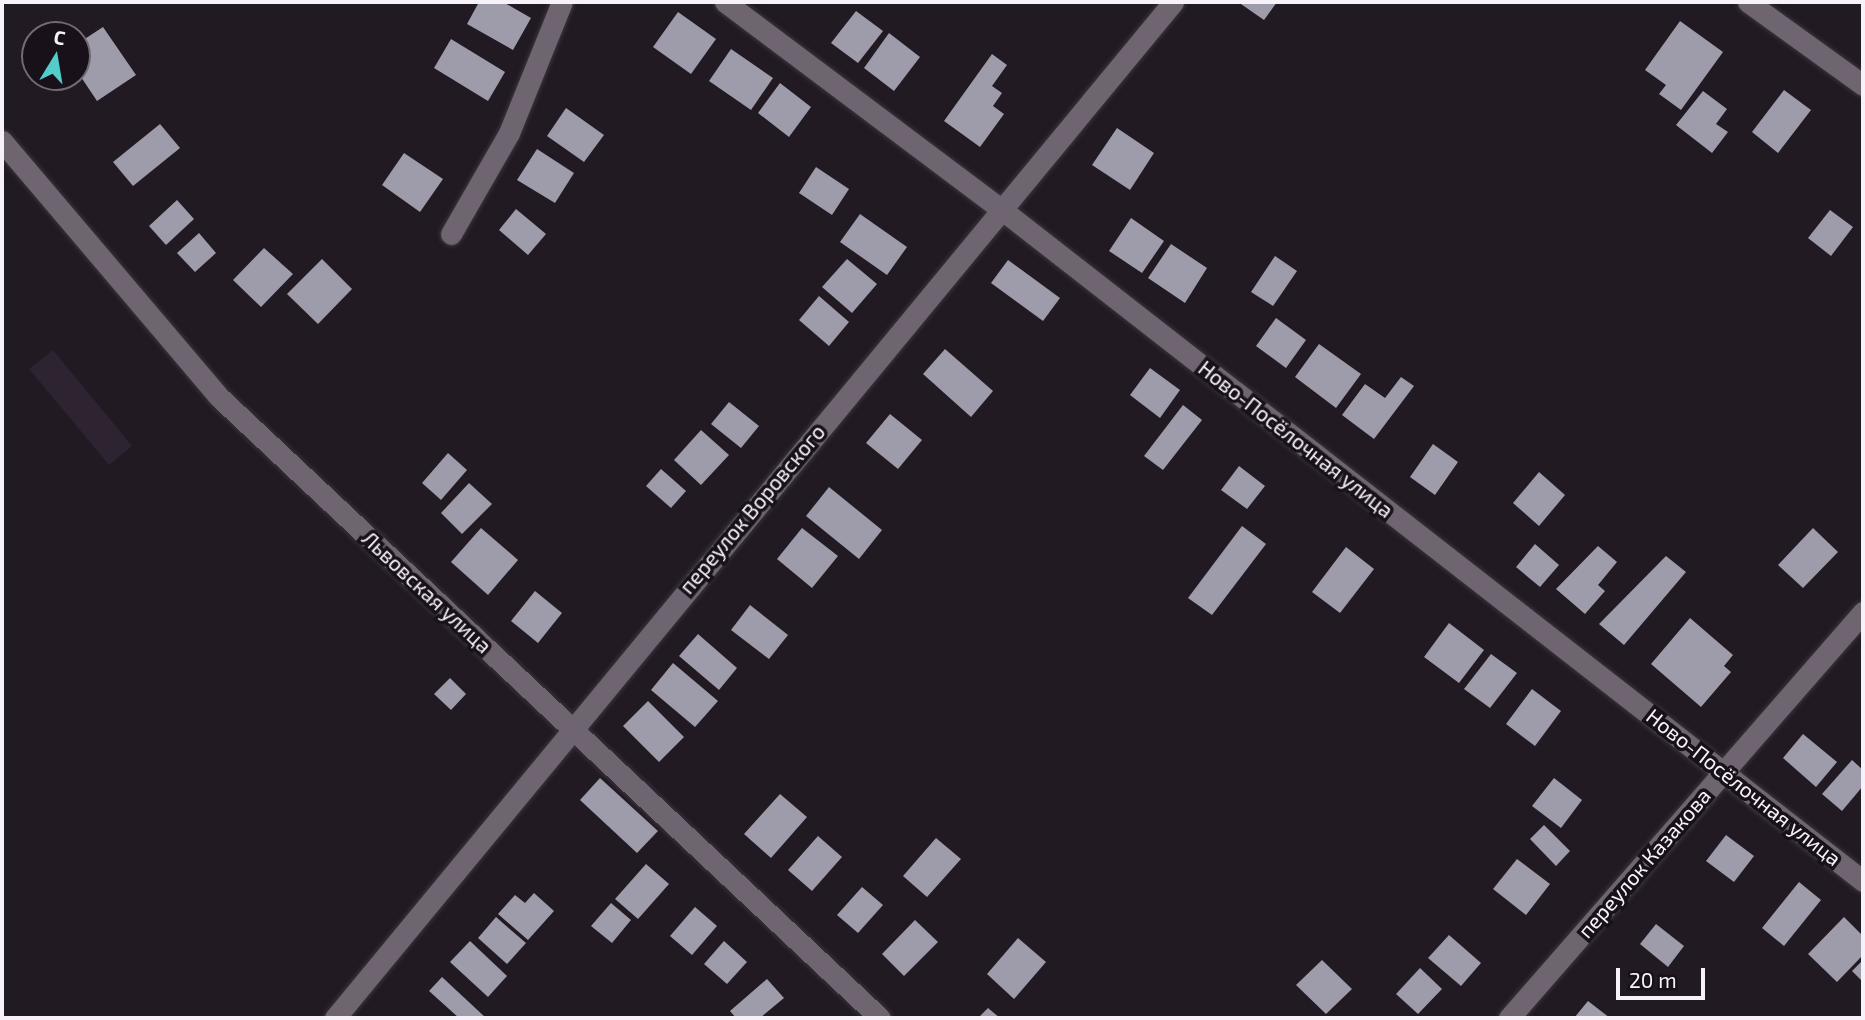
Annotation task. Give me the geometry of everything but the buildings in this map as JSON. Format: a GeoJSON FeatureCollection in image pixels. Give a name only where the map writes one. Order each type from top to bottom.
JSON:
{"type":"FeatureCollection","features":[{"type":"Feature","properties":{"kind":"street"},"geometry":{"type":"LineString","coordinates":[[451,234],[509,133],[562,2]]}},
{"type":"Feature","properties":{"kind":"street","name":"Ново-Посёлочная улица"},"geometry":{"type":"LineString","coordinates":[[725,2],[1001,209],[1863,881]]}},
{"type":"Feature","properties":{"kind":"street","name":"переулок Воровского"},"geometry":{"type":"LineString","coordinates":[[334,1018],[1173,2]]}},
{"type":"Feature","properties":{"kind":"street"},"geometry":{"type":"LineString","coordinates":[[1748,2],[1863,85]]}},
{"type":"Feature","properties":{"kind":"street","name":"Львовская улица"},"geometry":{"type":"LineString","coordinates":[[2,141],[218,396],[880,1018]]}},
{"type":"Feature","properties":{"kind":"street","name":"переулок Казакова"},"geometry":{"type":"LineString","coordinates":[[1509,1018],[1863,612]]}},
{"type":"Feature","properties":{"kind":"shaded area"},"geometry":{"type":"Polygon","coordinates":[[[53,350],[132,446],[109,465],[29,369],[53,350]]]}}]}
